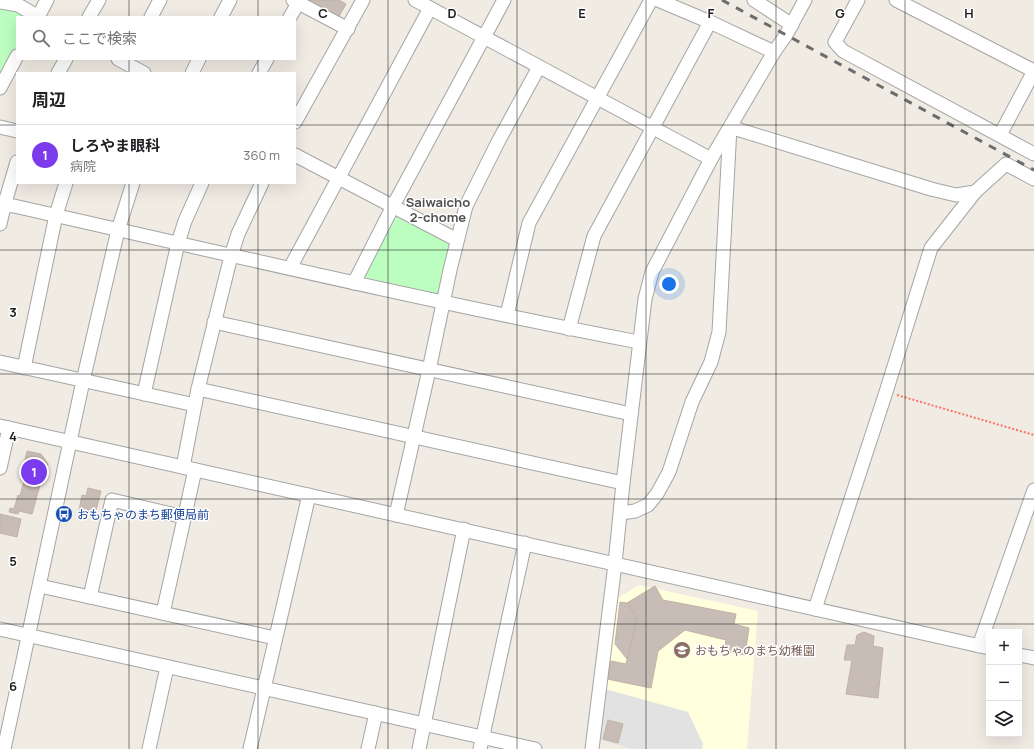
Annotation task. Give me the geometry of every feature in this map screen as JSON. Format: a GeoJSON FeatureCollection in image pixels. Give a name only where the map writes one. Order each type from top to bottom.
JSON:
{"type":"FeatureCollection","features":[{"type":"Feature","properties":{"kind":"street"},"geometry":{"type":"LineString","coordinates":[[39,16],[47,0]]}},
{"type":"Feature","properties":{"kind":"street"},"geometry":{"type":"LineString","coordinates":[[90,16],[99,0]]}},
{"type":"Feature","properties":{"kind":"street"},"geometry":{"type":"LineString","coordinates":[[152,16],[160,0]]}},
{"type":"Feature","properties":{"kind":"street"},"geometry":{"type":"LineString","coordinates":[[222,16],[230,0]]}},
{"type":"Feature","properties":{"kind":"street"},"geometry":{"type":"LineString","coordinates":[[296,120],[363,0]]}},
{"type":"Feature","properties":{"kind":"street"},"geometry":{"type":"LineString","coordinates":[[415,0],[712,159]]}},
{"type":"Feature","properties":{"kind":"street"},"geometry":{"type":"LineString","coordinates":[[354,283],[393,206],[504,0]]}},
{"type":"Feature","properties":{"kind":"street"},"geometry":{"type":"LineString","coordinates":[[507,315],[529,223],[651,0]]}},
{"type":"Feature","properties":{"kind":"street"},"geometry":{"type":"LineString","coordinates":[[658,0],[774,52]]}},
{"type":"Feature","properties":{"kind":"street"},"geometry":{"type":"LineString","coordinates":[[754,0],[792,25]]}},
{"type":"Feature","properties":{"kind":"street"},"geometry":{"type":"LineString","coordinates":[[592,749],[621,513],[639,342],[645,299],[652,272],[730,127],[774,52],[792,25],[805,0]]}},
{"type":"Feature","properties":{"kind":"street"},"geometry":{"type":"LineString","coordinates":[[858,0],[835,42],[843,51],[1034,154]]}},
{"type":"Feature","properties":{"kind":"street"},"geometry":{"type":"LineString","coordinates":[[896,0],[1034,71],[1000,135]]}},
{"type":"Feature","properties":{"kind":"street"},"geometry":{"type":"LineString","coordinates":[[290,16],[297,1],[348,29]]}},
{"type":"Feature","properties":{"kind":"street"},"geometry":{"type":"LineString","coordinates":[[0,2],[18,5],[36,16]]}},
{"type":"Feature","properties":{"kind":"street"},"geometry":{"type":"LineString","coordinates":[[290,268],[430,8]]}},
{"type":"Feature","properties":{"kind":"street"},"geometry":{"type":"LineString","coordinates":[[569,329],[594,236],[710,22]]}},
{"type":"Feature","properties":{"kind":"street"},"geometry":{"type":"LineString","coordinates":[[0,88],[16,58]]}},
{"type":"Feature","properties":{"kind":"street"},"geometry":{"type":"LineString","coordinates":[[59,72],[65,60]]}},
{"type":"Feature","properties":{"kind":"street"},"geometry":{"type":"LineString","coordinates":[[192,72],[198,60]]}},
{"type":"Feature","properties":{"kind":"street"},"geometry":{"type":"LineString","coordinates":[[260,72],[266,60]]}},
{"type":"Feature","properties":{"kind":"street"},"geometry":{"type":"LineString","coordinates":[[123,64],[142,72]]}},
{"type":"Feature","properties":{"kind":"street"},"geometry":{"type":"LineString","coordinates":[[396,515],[457,240],[466,206],[499,140],[539,67]]}},
{"type":"Feature","properties":{"kind":"street"},"geometry":{"type":"LineString","coordinates":[[730,127],[956,196],[975,192]]}},
{"type":"Feature","properties":{"kind":"street"},"geometry":{"type":"LineString","coordinates":[[621,513],[635,511],[648,505],[657,494],[669,472],[692,402],[711,362],[719,332],[730,127]]}},
{"type":"Feature","properties":{"kind":"street"},"geometry":{"type":"LineString","coordinates":[[0,128],[16,131]]}},
{"type":"Feature","properties":{"kind":"street"},"geometry":{"type":"LineString","coordinates":[[296,156],[457,240]]}},
{"type":"Feature","properties":{"kind":"street"},"geometry":{"type":"LineString","coordinates":[[815,609],[886,392],[930,248],[975,192],[1006,164],[1034,179]]}},
{"type":"Feature","properties":{"kind":"street"},"geometry":{"type":"LineString","coordinates":[[0,224],[2,205],[16,165]]}},
{"type":"Feature","properties":{"kind":"street"},"geometry":{"type":"LineString","coordinates":[[24,368],[56,215],[66,184]]}},
{"type":"Feature","properties":{"kind":"street"},"geometry":{"type":"LineString","coordinates":[[4,749],[83,381],[118,230],[133,184]]}},
{"type":"Feature","properties":{"kind":"street"},"geometry":{"type":"LineString","coordinates":[[144,394],[178,243],[185,221],[202,184]]}},
{"type":"Feature","properties":{"kind":"street"},"geometry":{"type":"LineString","coordinates":[[163,613],[184,517],[195,405],[198,389],[231,256],[238,234],[262,184]]}},
{"type":"Feature","properties":{"kind":"street"},"geometry":{"type":"LineString","coordinates":[[2,205],[14,206],[56,215],[354,283],[569,329],[639,342]]}},
{"type":"Feature","properties":{"kind":"street"},"geometry":{"type":"LineString","coordinates":[[214,322],[631,414]]}},
{"type":"Feature","properties":{"kind":"street"},"geometry":{"type":"LineString","coordinates":[[0,362],[195,405]]}},
{"type":"Feature","properties":{"kind":"street"},"geometry":{"type":"LineString","coordinates":[[198,389],[623,483]]}},
{"type":"Feature","properties":{"kind":"street"},"geometry":{"type":"LineString","coordinates":[[0,468],[4,427],[464,529],[984,647],[1034,490]]}},
{"type":"Feature","properties":{"kind":"street"},"geometry":{"type":"LineString","coordinates":[[250,749],[309,495]]}},
{"type":"Feature","properties":{"kind":"street"},"geometry":{"type":"LineString","coordinates":[[90,597],[112,500],[184,517]]}},
{"type":"Feature","properties":{"kind":"street"},"geometry":{"type":"LineString","coordinates":[[419,749],[464,529]]}},
{"type":"Feature","properties":{"kind":"street"},"geometry":{"type":"LineString","coordinates":[[482,743],[525,543]]}},
{"type":"Feature","properties":{"kind":"street"},"geometry":{"type":"LineString","coordinates":[[40,586],[275,638]]}},
{"type":"Feature","properties":{"kind":"street"},"geometry":{"type":"LineString","coordinates":[[0,629],[425,724],[482,743],[535,749]]}},
{"type":"Feature","properties":{"kind":"street"},"geometry":{"type":"LineString","coordinates":[[1022,656],[1034,658]]}},
{"type":"Feature","properties":{"kind":"street"},"geometry":{"type":"LineString","coordinates":[[149,749],[167,667]]}},
{"type":"Feature","properties":{"kind":"street"},"geometry":{"type":"LineString","coordinates":[[368,749],[376,713]]}},
{"type":"Feature","properties":{"kind":"path"},"geometry":{"type":"LineString","coordinates":[[886,392],[1034,435]]}},
{"type":"Feature","properties":{"kind":"shaded area","name":"おもちゃのまち幼稚園"},"geometry":{"type":"Polygon","coordinates":[[[639,585],[758,611],[747,749],[633,749],[599,740],[616,599],[639,585]]]}},
{"type":"Feature","properties":{"kind":"shaded area"},"geometry":{"type":"Polygon","coordinates":[[[605,689],[688,712],[703,744],[702,749],[633,749],[599,740],[605,689]]]}},
{"type":"Feature","properties":{"kind":"green space"},"geometry":{"type":"Polygon","coordinates":[[[0,8],[9,8],[27,16],[16,16],[16,48],[0,77],[0,8]]]}},
{"type":"Feature","properties":{"kind":"green space"},"geometry":{"type":"Polygon","coordinates":[[[396,214],[450,245],[438,294],[364,277],[396,214]]]}},
{"type":"Feature","properties":{"kind":"building"},"geometry":{"type":"Polygon","coordinates":[[[308,0],[339,0],[346,4],[338,18],[307,2],[308,0]]]}},
{"type":"Feature","properties":{"kind":"building"},"geometry":{"type":"Polygon","coordinates":[[[27,451],[41,454],[48,464],[43,484],[21,480],[27,451]]]}},
{"type":"Feature","properties":{"kind":"building"},"geometry":{"type":"Polygon","coordinates":[[[24,481],[40,485],[32,514],[19,511],[18,514],[9,512],[10,508],[14,509],[18,495],[20,496],[24,481]]]}},
{"type":"Feature","properties":{"kind":"building"},"geometry":{"type":"Polygon","coordinates":[[[88,488],[101,491],[95,514],[79,510],[82,495],[86,496],[88,488]]]}},
{"type":"Feature","properties":{"kind":"building"},"geometry":{"type":"Polygon","coordinates":[[[0,514],[21,519],[17,537],[0,533],[0,514]]]}},
{"type":"Feature","properties":{"kind":"building"},"geometry":{"type":"Polygon","coordinates":[[[655,586],[663,600],[736,614],[734,624],[749,628],[745,655],[724,651],[726,640],[685,630],[658,651],[651,688],[607,679],[611,661],[626,664],[637,618],[627,603],[655,586]]]}},
{"type":"Feature","properties":{"kind":"building"},"geometry":{"type":"Polygon","coordinates":[[[620,602],[627,603],[637,618],[627,659],[615,644],[620,602]]]}},
{"type":"Feature","properties":{"kind":"building"},"geometry":{"type":"Polygon","coordinates":[[[864,632],[874,636],[873,646],[883,648],[878,698],[846,694],[852,660],[844,660],[847,645],[855,645],[857,635],[864,632]]]}},
{"type":"Feature","properties":{"kind":"building"},"geometry":{"type":"Polygon","coordinates":[[[608,720],[623,724],[618,743],[603,739],[608,720]]]}},
{"type":"Feature","properties":{"kind":"railway"},"geometry":{"type":"LineString","coordinates":[[722,0],[1034,170]]}},
{"type":"Feature","properties":{"kind":"place","name":"しろやま眼科"},"geometry":{"type":"Point","coordinates":[34,472]}},
{"type":"Feature","properties":{"kind":"place","name":"おもちゃのまち郵便局前"},"geometry":{"type":"Point","coordinates":[64,514]}},
{"type":"Feature","properties":{"kind":"place","name":"おもちゃのまち幼稚園"},"geometry":{"type":"Point","coordinates":[682,650]}},
{"type":"Feature","properties":{"kind":"district","name":"Saiwaicho 2-chome"},"geometry":{"type":"Point","coordinates":[438,210]}}]}
